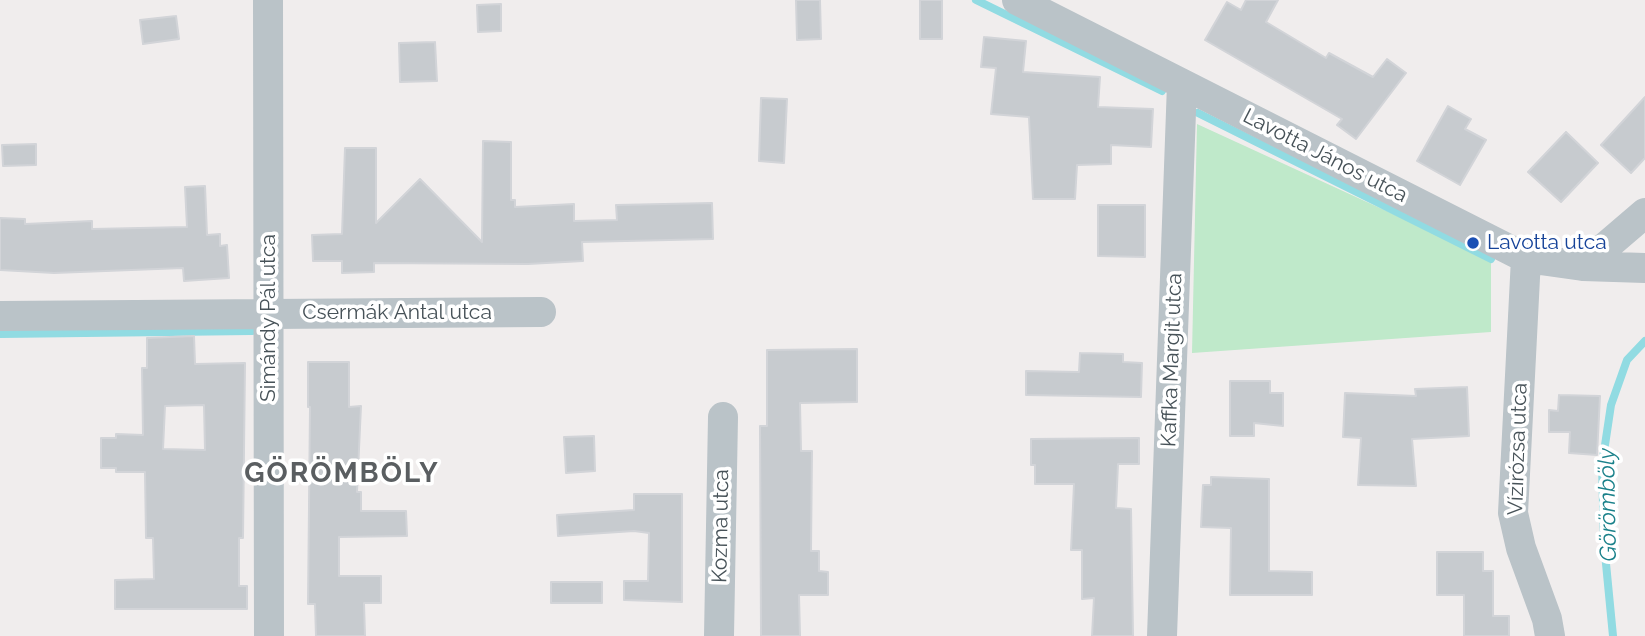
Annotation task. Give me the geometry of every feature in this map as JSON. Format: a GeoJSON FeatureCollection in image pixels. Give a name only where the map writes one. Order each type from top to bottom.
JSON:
{"type":"FeatureCollection","features":[{"type":"Feature","properties":{"kind":"street","name":"Simándy Pál utca"},"geometry":{"type":"LineString","coordinates":[[268,0],[269,636]]}},
{"type":"Feature","properties":{"kind":"street","name":"Lavotta János utca"},"geometry":{"type":"LineString","coordinates":[[1017,0],[1526,258],[1583,266],[1645,268]]}},
{"type":"Feature","properties":{"kind":"street","name":"Kaffka Margit utca"},"geometry":{"type":"LineString","coordinates":[[1162,636],[1182,84]]}},
{"type":"Feature","properties":{"kind":"street"},"geometry":{"type":"LineString","coordinates":[[1583,266],[1645,213]]}},
{"type":"Feature","properties":{"kind":"street","name":"Vízirózsa utca"},"geometry":{"type":"LineString","coordinates":[[1526,258],[1513,513],[1521,548],[1547,619],[1550,636]]}},
{"type":"Feature","properties":{"kind":"street","name":"Csermák Antal utca"},"geometry":{"type":"LineString","coordinates":[[0,316],[541,312]]}},
{"type":"Feature","properties":{"kind":"street","name":"Kozma utca"},"geometry":{"type":"LineString","coordinates":[[719,636],[723,417]]}},
{"type":"Feature","properties":{"kind":"green space"},"geometry":{"type":"Polygon","coordinates":[[[1197,124],[1491,259],[1491,332],[1192,353],[1197,124]]]}},
{"type":"Feature","properties":{"kind":"building"},"geometry":{"type":"Polygon","coordinates":[[[796,0],[820,0],[821,39],[797,40],[796,0]]]}},
{"type":"Feature","properties":{"kind":"building"},"geometry":{"type":"Polygon","coordinates":[[[920,0],[942,0],[942,39],[920,39],[920,0]]]}},
{"type":"Feature","properties":{"kind":"building"},"geometry":{"type":"Polygon","coordinates":[[[1246,0],[1278,0],[1266,22],[1326,58],[1329,53],[1373,77],[1387,59],[1406,73],[1356,139],[1337,125],[1342,119],[1205,40],[1227,2],[1241,10],[1246,0]]]}},
{"type":"Feature","properties":{"kind":"building"},"geometry":{"type":"Polygon","coordinates":[[[501,4],[501,31],[478,32],[477,5],[501,4]]]}},
{"type":"Feature","properties":{"kind":"building"},"geometry":{"type":"Polygon","coordinates":[[[176,16],[179,39],[143,44],[140,20],[176,16]]]}},
{"type":"Feature","properties":{"kind":"building"},"geometry":{"type":"Polygon","coordinates":[[[984,37],[1026,41],[1023,72],[1100,77],[1098,107],[1153,109],[1151,147],[1111,145],[1111,164],[1077,165],[1075,199],[1033,199],[1029,117],[991,114],[996,68],[981,67],[984,37]]]}},
{"type":"Feature","properties":{"kind":"building"},"geometry":{"type":"Polygon","coordinates":[[[435,42],[437,81],[400,82],[399,43],[435,42]]]}},
{"type":"Feature","properties":{"kind":"building"},"geometry":{"type":"Polygon","coordinates":[[[1645,97],[1645,158],[1631,173],[1601,145],[1645,97]]]}},
{"type":"Feature","properties":{"kind":"building"},"geometry":{"type":"Polygon","coordinates":[[[761,98],[787,99],[784,163],[759,161],[761,98]]]}},
{"type":"Feature","properties":{"kind":"building"},"geometry":{"type":"Polygon","coordinates":[[[1448,106],[1471,119],[1465,129],[1486,140],[1460,185],[1417,161],[1448,106]]]}},
{"type":"Feature","properties":{"kind":"building"},"geometry":{"type":"Polygon","coordinates":[[[1566,132],[1598,163],[1561,202],[1528,172],[1566,132]]]}},
{"type":"Feature","properties":{"kind":"building"},"geometry":{"type":"Polygon","coordinates":[[[483,141],[511,142],[511,200],[515,200],[515,207],[574,204],[574,221],[617,220],[616,205],[712,203],[713,239],[582,242],[583,261],[528,264],[374,263],[374,272],[342,273],[342,261],[313,261],[312,235],[342,234],[345,148],[376,148],[376,223],[420,179],[482,242],[483,141]]]}},
{"type":"Feature","properties":{"kind":"building"},"geometry":{"type":"Polygon","coordinates":[[[36,144],[36,165],[3,166],[2,145],[36,144]]]}},
{"type":"Feature","properties":{"kind":"building"},"geometry":{"type":"Polygon","coordinates":[[[205,186],[207,235],[220,234],[220,246],[227,245],[229,278],[184,281],[183,268],[54,273],[0,270],[0,218],[25,219],[25,224],[92,221],[92,229],[187,227],[185,187],[205,186]]]}},
{"type":"Feature","properties":{"kind":"building"},"geometry":{"type":"Polygon","coordinates":[[[1098,205],[1145,205],[1145,257],[1098,256],[1098,205]]]}},
{"type":"Feature","properties":{"kind":"building"},"geometry":{"type":"Polygon","coordinates":[[[194,336],[195,364],[245,363],[243,538],[239,538],[239,586],[247,586],[247,609],[115,609],[115,580],[154,579],[153,538],[146,538],[145,472],[116,472],[116,468],[101,468],[101,438],[116,438],[116,434],[143,435],[142,368],[147,368],[147,338],[194,336]],[[204,405],[165,406],[163,449],[205,450],[204,405]]]}},
{"type":"Feature","properties":{"kind":"building"},"geometry":{"type":"Polygon","coordinates":[[[857,349],[857,402],[800,403],[801,451],[812,451],[811,551],[819,551],[819,571],[828,572],[828,595],[799,595],[800,636],[761,636],[760,426],[767,426],[767,350],[857,349]]]}},
{"type":"Feature","properties":{"kind":"building"},"geometry":{"type":"Polygon","coordinates":[[[1080,353],[1123,354],[1123,362],[1142,363],[1141,397],[1026,395],[1026,371],[1079,372],[1080,353]]]}},
{"type":"Feature","properties":{"kind":"building"},"geometry":{"type":"Polygon","coordinates":[[[308,362],[349,362],[349,407],[361,406],[357,492],[361,492],[361,511],[406,511],[407,536],[339,537],[339,576],[381,576],[381,603],[364,603],[365,636],[316,636],[315,604],[308,604],[308,362]]]}},
{"type":"Feature","properties":{"kind":"building"},"geometry":{"type":"Polygon","coordinates":[[[1230,381],[1270,381],[1270,393],[1283,393],[1283,426],[1254,423],[1254,436],[1230,436],[1230,381]]]}},
{"type":"Feature","properties":{"kind":"building"},"geometry":{"type":"Polygon","coordinates":[[[1467,387],[1469,436],[1412,439],[1416,486],[1358,485],[1361,438],[1343,437],[1345,393],[1416,396],[1415,389],[1467,387]]]}},
{"type":"Feature","properties":{"kind":"building"},"geometry":{"type":"Polygon","coordinates":[[[1559,395],[1600,396],[1597,455],[1569,453],[1570,432],[1549,432],[1549,410],[1558,411],[1559,395]]]}},
{"type":"Feature","properties":{"kind":"building"},"geometry":{"type":"Polygon","coordinates":[[[594,436],[595,471],[566,473],[564,437],[594,436]]]}},
{"type":"Feature","properties":{"kind":"building"},"geometry":{"type":"Polygon","coordinates":[[[1139,438],[1139,464],[1118,464],[1116,508],[1131,509],[1133,636],[1092,636],[1094,598],[1082,599],[1082,550],[1071,550],[1074,484],[1035,484],[1035,465],[1031,465],[1031,439],[1139,438]]]}},
{"type":"Feature","properties":{"kind":"building"},"geometry":{"type":"Polygon","coordinates":[[[1211,477],[1269,479],[1269,571],[1312,572],[1312,595],[1230,595],[1231,528],[1201,527],[1203,485],[1211,485],[1211,477]]]}},
{"type":"Feature","properties":{"kind":"building"},"geometry":{"type":"Polygon","coordinates":[[[634,494],[682,494],[682,602],[624,600],[624,581],[648,581],[649,533],[634,531],[558,536],[557,515],[634,510],[634,494]]]}},
{"type":"Feature","properties":{"kind":"building"},"geometry":{"type":"Polygon","coordinates":[[[1437,552],[1483,552],[1483,571],[1493,571],[1493,616],[1509,616],[1509,636],[1464,636],[1464,595],[1437,595],[1437,552]]]}},
{"type":"Feature","properties":{"kind":"building"},"geometry":{"type":"Polygon","coordinates":[[[551,582],[602,582],[602,603],[551,603],[551,582]]]}},
{"type":"Feature","properties":{"kind":"waterway"},"geometry":{"type":"LineString","coordinates":[[976,0],[1162,91]]}},
{"type":"Feature","properties":{"kind":"waterway"},"geometry":{"type":"LineString","coordinates":[[1198,113],[1491,259]]}},
{"type":"Feature","properties":{"kind":"waterway"},"geometry":{"type":"LineString","coordinates":[[0,334],[252,331]]}},
{"type":"Feature","properties":{"kind":"waterway","name":"Görömböly"},"geometry":{"type":"LineString","coordinates":[[1613,636],[1604,543],[1602,465],[1611,405],[1627,360],[1645,341]]}},
{"type":"Feature","properties":{"kind":"place","name":"Lavotta utca"},"geometry":{"type":"Point","coordinates":[1473,243]}},
{"type":"Feature","properties":{"kind":"district","name":"GÖRÖMBÖLY"},"geometry":{"type":"Point","coordinates":[342,474]}}]}
